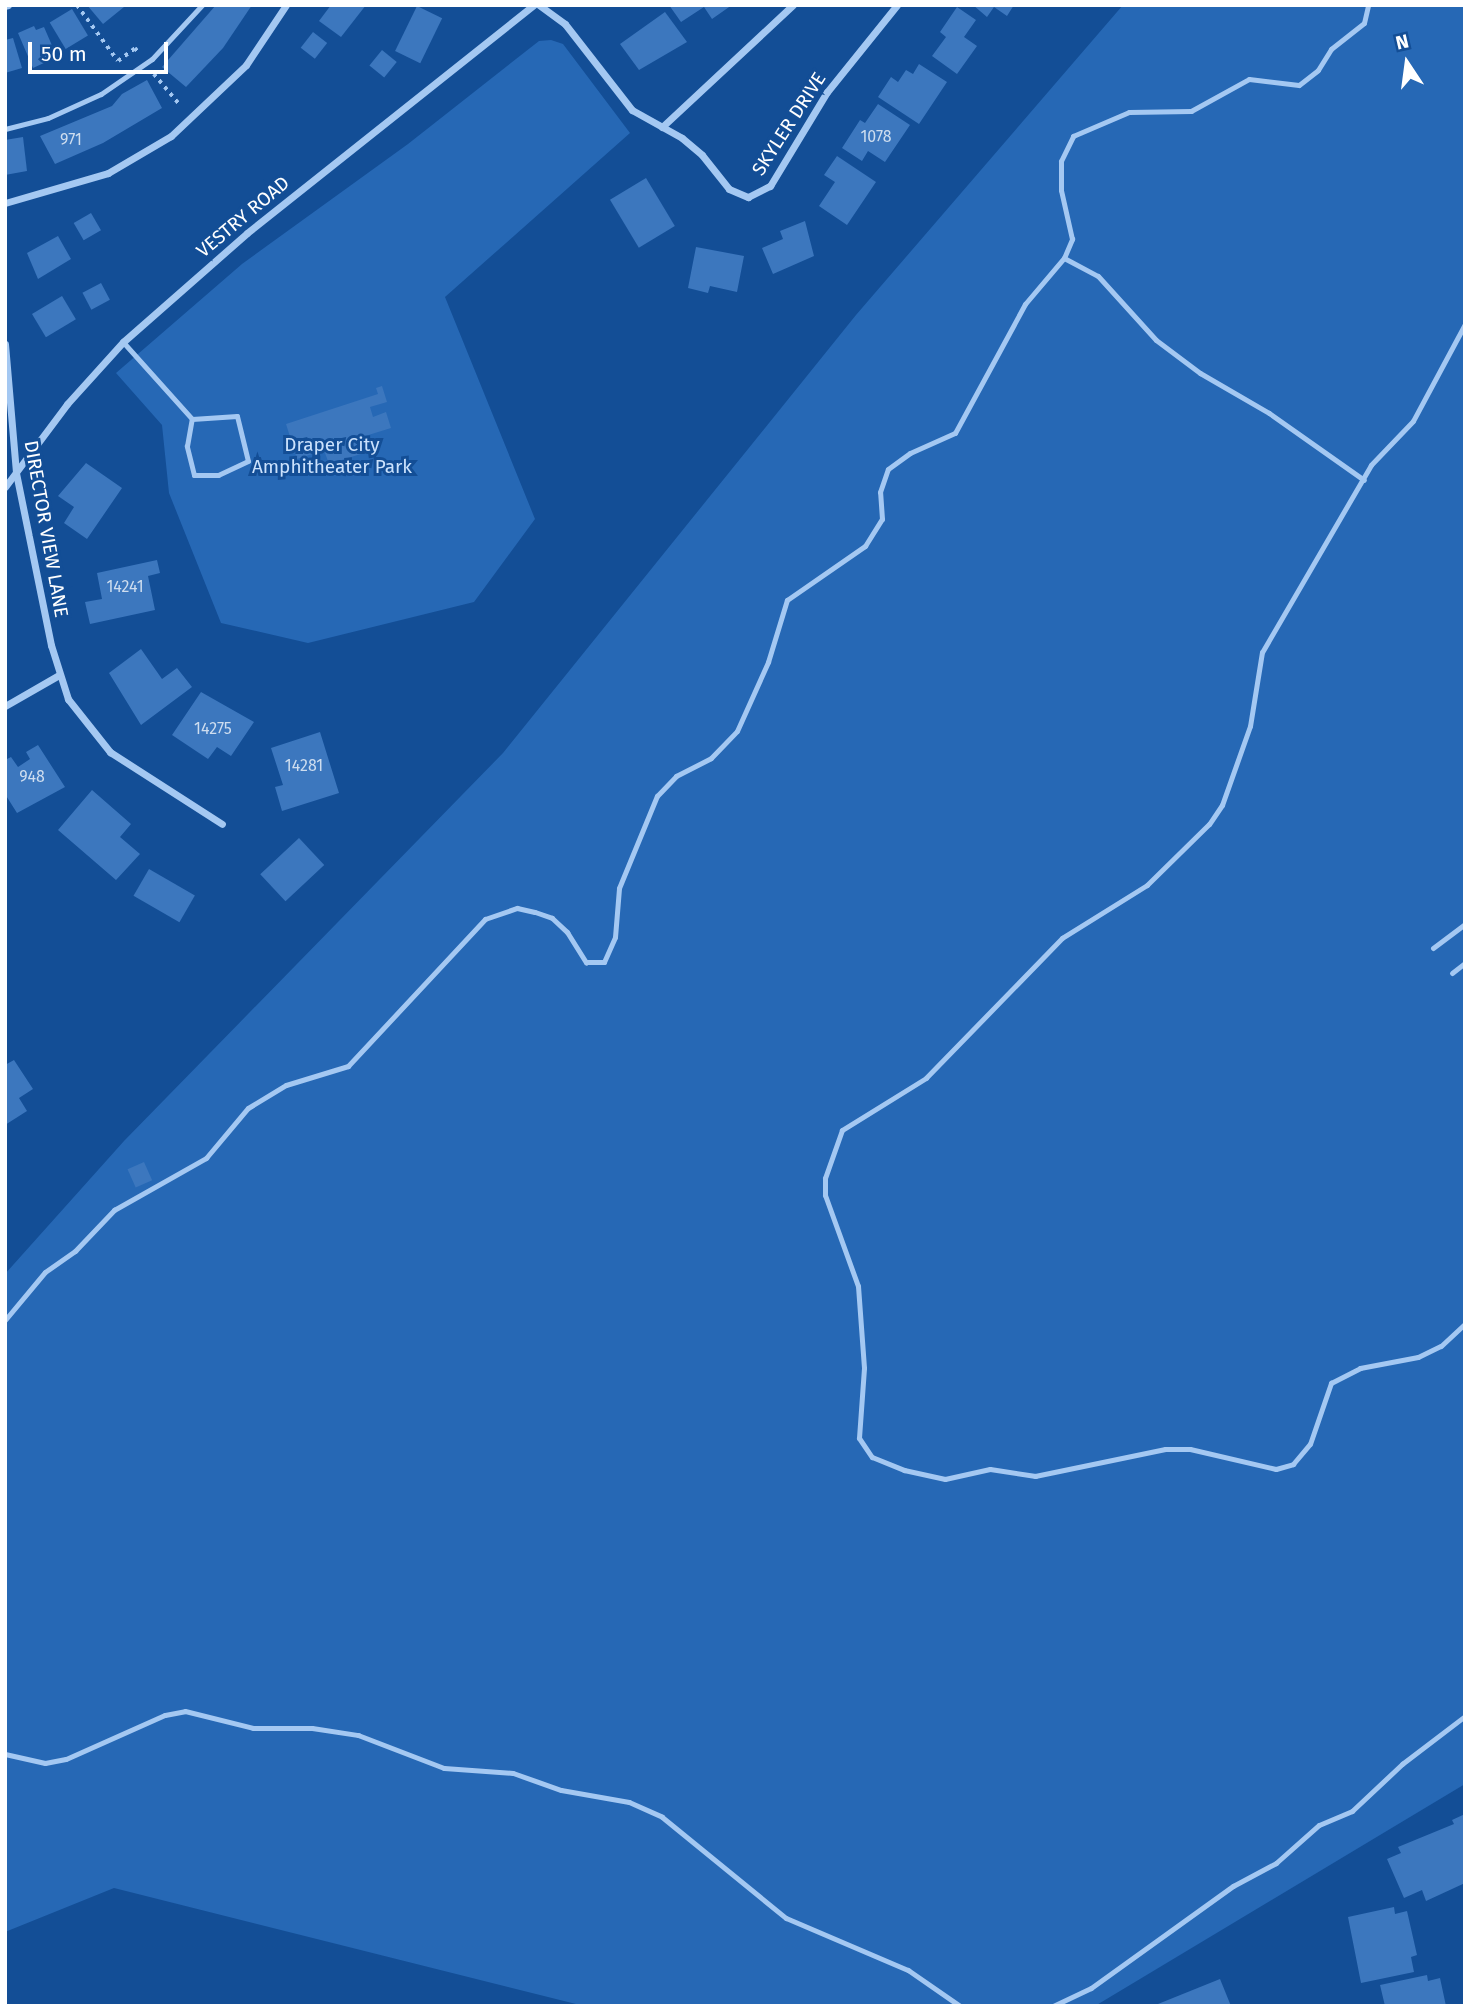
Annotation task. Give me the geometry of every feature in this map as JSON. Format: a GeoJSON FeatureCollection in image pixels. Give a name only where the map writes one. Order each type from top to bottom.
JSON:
{"type":"FeatureCollection","features":[{"type":"Feature","properties":{"kind":"street"},"geometry":{"type":"LineString","coordinates":[[5,203],[72,187],[108,173],[171,136],[246,65],[286,5]]}},
{"type":"Feature","properties":{"kind":"street","name":"SKYLER DRIVE"},"geometry":{"type":"LineString","coordinates":[[537,5],[565,24],[632,110],[702,155],[734,194],[748,197],[763,192],[827,92],[897,5]]}},
{"type":"Feature","properties":{"kind":"street","name":"VESTRY ROAD"},"geometry":{"type":"LineString","coordinates":[[5,487],[67,404],[122,342],[247,233],[537,5]]}},
{"type":"Feature","properties":{"kind":"street"},"geometry":{"type":"LineString","coordinates":[[662,127],[793,5]]}},
{"type":"Feature","properties":{"kind":"street","name":"DIRECTOR VIEW LANE"},"geometry":{"type":"LineString","coordinates":[[5,344],[16,473],[59,676],[80,719],[110,752],[222,824]]}},
{"type":"Feature","properties":{"kind":"street"},"geometry":{"type":"LineString","coordinates":[[5,706],[59,676]]}},
{"type":"Feature","properties":{"kind":"lane"},"geometry":{"type":"LineString","coordinates":[[5,130],[48,118],[102,94],[152,59],[202,5]]}},
{"type":"Feature","properties":{"kind":"lane"},"geometry":{"type":"LineString","coordinates":[[5,1320],[45,1272],[75,1251],[114,1210],[206,1158],[248,1108],[286,1085],[348,1066],[485,919],[517,908],[535,912],[567,932],[586,962],[595,965],[604,962],[615,937],[619,888],[657,796],[676,776],[711,758],[737,732],[768,662],[787,600],[865,546],[883,519],[880,492],[888,469],[910,453],[955,433],[1025,304],[1064,258],[1072,239],[1061,190],[1061,161],[1073,136],[1129,112],[1191,111],[1249,79],[1299,85],[1318,70],[1331,50],[1364,23],[1368,5]]}},
{"type":"Feature","properties":{"kind":"lane"},"geometry":{"type":"LineString","coordinates":[[1064,258],[1098,276],[1156,340],[1200,373],[1269,413],[1364,480]]}},
{"type":"Feature","properties":{"kind":"lane"},"geometry":{"type":"LineString","coordinates":[[1465,324],[1413,421],[1386,447],[1364,480],[1262,652],[1256,669],[1250,726],[1222,805],[1209,824],[1147,885],[1062,938],[918,1084],[842,1130],[830,1156],[825,1195],[858,1286],[864,1368],[859,1438],[872,1457],[882,1462],[945,1479],[990,1469],[1035,1476],[1165,1449],[1223,1453],[1276,1469],[1293,1464],[1310,1444],[1331,1383],[1360,1368],[1418,1357],[1441,1346],[1465,1324]]}},
{"type":"Feature","properties":{"kind":"lane"},"geometry":{"type":"LineString","coordinates":[[122,342],[192,419]]}},
{"type":"Feature","properties":{"kind":"lane"},"geometry":{"type":"LineString","coordinates":[[237,416],[248,461],[218,475],[194,475],[187,446],[192,419],[237,416]]}},
{"type":"Feature","properties":{"kind":"lane"},"geometry":{"type":"LineString","coordinates":[[1433,948],[1465,924]]}},
{"type":"Feature","properties":{"kind":"lane"},"geometry":{"type":"LineString","coordinates":[[1452,973],[1465,963]]}},
{"type":"Feature","properties":{"kind":"lane"},"geometry":{"type":"LineString","coordinates":[[5,1754],[45,1763],[66,1759],[165,1715],[185,1711],[253,1728],[313,1728],[358,1735],[444,1768],[513,1773],[561,1790],[629,1802],[662,1817],[786,1918],[908,1970],[960,2006]]}},
{"type":"Feature","properties":{"kind":"lane"},"geometry":{"type":"LineString","coordinates":[[1054,2006],[1091,1988],[1233,1886],[1276,1863],[1319,1825],[1352,1811],[1402,1764],[1465,1716]]}},
{"type":"Feature","properties":{"kind":"path"},"geometry":{"type":"LineString","coordinates":[[77,5],[118,61],[135,48],[140,55]]}},
{"type":"Feature","properties":{"kind":"path"},"geometry":{"type":"LineString","coordinates":[[154,74],[179,104]]}},
{"type":"Feature","properties":{"kind":"green space"},"geometry":{"type":"Polygon","coordinates":[[[1123,5],[1465,5],[1465,1784],[1095,2006],[584,2006],[114,1888],[5,1932],[5,1274],[124,1141],[503,753],[856,315],[1123,5]]]}},
{"type":"Feature","properties":{"kind":"green space","name":"Draper City Amphitheater Park"},"geometry":{"type":"Polygon","coordinates":[[[551,40],[563,44],[630,133],[445,297],[535,519],[474,602],[308,643],[221,623],[169,493],[162,425],[116,373],[242,264],[408,144],[539,41],[551,40]]]}},
{"type":"Feature","properties":{"kind":"building"},"geometry":{"type":"Polygon","coordinates":[[[87,5],[122,5],[124,7],[103,24],[87,5]]]}},
{"type":"Feature","properties":{"kind":"building"},"geometry":{"type":"Polygon","coordinates":[[[216,5],[252,5],[223,48],[186,87],[162,67],[216,5]]]}},
{"type":"Feature","properties":{"kind":"building"},"geometry":{"type":"Polygon","coordinates":[[[331,5],[366,5],[341,37],[319,21],[331,5]]]}},
{"type":"Feature","properties":{"kind":"building"},"geometry":{"type":"Polygon","coordinates":[[[669,5],[732,5],[712,19],[704,7],[681,22],[669,5]]]}},
{"type":"Feature","properties":{"kind":"building"},"geometry":{"type":"Polygon","coordinates":[[[973,5],[1014,5],[1007,16],[994,7],[987,17],[973,5]]]}},
{"type":"Feature","properties":{"kind":"building"},"geometry":{"type":"Polygon","coordinates":[[[417,6],[442,18],[420,63],[395,51],[417,6]]]}},
{"type":"Feature","properties":{"kind":"building"},"geometry":{"type":"Polygon","coordinates":[[[957,7],[976,20],[964,37],[977,46],[957,74],[932,56],[946,37],[940,32],[957,7]]]}},
{"type":"Feature","properties":{"kind":"building"},"geometry":{"type":"Polygon","coordinates":[[[72,9],[88,36],[66,49],[50,22],[72,9]]]}},
{"type":"Feature","properties":{"kind":"building"},"geometry":{"type":"Polygon","coordinates":[[[665,12],[687,42],[639,70],[620,44],[665,12]]]}},
{"type":"Feature","properties":{"kind":"building"},"geometry":{"type":"Polygon","coordinates":[[[34,26],[36,30],[44,27],[57,57],[33,68],[18,33],[34,26]]]}},
{"type":"Feature","properties":{"kind":"building"},"geometry":{"type":"Polygon","coordinates":[[[313,32],[327,43],[315,59],[301,48],[313,32]]]}},
{"type":"Feature","properties":{"kind":"building"},"geometry":{"type":"Polygon","coordinates":[[[13,38],[22,68],[5,73],[5,40],[13,38]]]}},
{"type":"Feature","properties":{"kind":"building"},"geometry":{"type":"Polygon","coordinates":[[[382,50],[397,62],[384,78],[369,66],[382,50]]]}},
{"type":"Feature","properties":{"kind":"building"},"geometry":{"type":"Polygon","coordinates":[[[919,64],[947,82],[919,124],[878,97],[891,77],[898,82],[906,70],[913,74],[919,64]]]}},
{"type":"Feature","properties":{"kind":"building"},"geometry":{"type":"Polygon","coordinates":[[[147,80],[162,108],[103,143],[55,164],[40,136],[112,106],[122,94],[147,80]]]}},
{"type":"Feature","properties":{"kind":"building"},"geometry":{"type":"Polygon","coordinates":[[[878,104],[910,125],[885,162],[868,151],[862,161],[842,148],[860,120],[865,123],[878,104]]]}},
{"type":"Feature","properties":{"kind":"building"},"geometry":{"type":"Polygon","coordinates":[[[23,137],[27,171],[5,175],[5,140],[23,137]]]}},
{"type":"Feature","properties":{"kind":"building"},"geometry":{"type":"Polygon","coordinates":[[[837,156],[876,182],[847,225],[819,206],[835,182],[824,175],[837,156]]]}},
{"type":"Feature","properties":{"kind":"building"},"geometry":{"type":"Polygon","coordinates":[[[646,178],[675,226],[639,248],[610,200],[646,178]]]}},
{"type":"Feature","properties":{"kind":"building"},"geometry":{"type":"Polygon","coordinates":[[[91,213],[101,230],[84,240],[74,223],[91,213]]]}},
{"type":"Feature","properties":{"kind":"building"},"geometry":{"type":"Polygon","coordinates":[[[805,221],[814,256],[773,274],[762,248],[783,239],[780,231],[805,221]]]}},
{"type":"Feature","properties":{"kind":"building"},"geometry":{"type":"Polygon","coordinates":[[[58,236],[71,259],[38,279],[27,253],[58,236]]]}},
{"type":"Feature","properties":{"kind":"building"},"geometry":{"type":"Polygon","coordinates":[[[696,247],[744,256],[737,292],[710,286],[708,293],[688,288],[696,247]]]}},
{"type":"Feature","properties":{"kind":"building"},"geometry":{"type":"Polygon","coordinates":[[[101,283],[110,300],[91,310],[82,293],[101,283]]]}},
{"type":"Feature","properties":{"kind":"building"},"geometry":{"type":"Polygon","coordinates":[[[62,296],[76,319],[46,337],[32,314],[62,296]]]}},
{"type":"Feature","properties":{"kind":"building"},"geometry":{"type":"Polygon","coordinates":[[[382,386],[387,402],[370,407],[373,417],[386,412],[391,428],[362,437],[367,452],[329,464],[324,450],[297,459],[286,424],[378,394],[376,388],[382,386]]]}},
{"type":"Feature","properties":{"kind":"building"},"geometry":{"type":"Polygon","coordinates":[[[86,463],[122,488],[87,539],[64,523],[74,507],[58,496],[86,463]]]}},
{"type":"Feature","properties":{"kind":"building"},"geometry":{"type":"Polygon","coordinates":[[[157,560],[160,573],[148,576],[155,610],[90,624],[85,602],[102,599],[97,573],[157,560]]]}},
{"type":"Feature","properties":{"kind":"building"},"geometry":{"type":"Polygon","coordinates":[[[141,649],[162,679],[177,668],[192,687],[141,725],[109,673],[141,649]]]}},
{"type":"Feature","properties":{"kind":"building"},"geometry":{"type":"Polygon","coordinates":[[[201,692],[254,722],[231,756],[217,747],[208,759],[172,735],[201,692]]]}},
{"type":"Feature","properties":{"kind":"building"},"geometry":{"type":"Polygon","coordinates":[[[320,732],[339,793],[282,811],[275,787],[283,785],[271,748],[320,732]]]}},
{"type":"Feature","properties":{"kind":"building"},"geometry":{"type":"Polygon","coordinates":[[[38,745],[65,787],[17,813],[5,794],[5,760],[11,757],[18,767],[30,759],[26,752],[38,745]]]}},
{"type":"Feature","properties":{"kind":"building"},"geometry":{"type":"Polygon","coordinates":[[[92,790],[131,824],[120,837],[140,854],[116,880],[58,830],[92,790]]]}},
{"type":"Feature","properties":{"kind":"building"},"geometry":{"type":"Polygon","coordinates":[[[299,838],[324,865],[285,901],[260,874],[299,838]]]}},
{"type":"Feature","properties":{"kind":"building"},"geometry":{"type":"Polygon","coordinates":[[[149,869],[195,896],[179,922],[134,896],[149,869]]]}},
{"type":"Feature","properties":{"kind":"building"},"geometry":{"type":"Polygon","coordinates":[[[14,1060],[33,1089],[19,1098],[27,1111],[5,1125],[5,1065],[14,1060]]]}},
{"type":"Feature","properties":{"kind":"building"},"geometry":{"type":"Polygon","coordinates":[[[144,1162],[152,1180],[136,1188],[128,1169],[144,1162]]]}},
{"type":"Feature","properties":{"kind":"building"},"geometry":{"type":"Polygon","coordinates":[[[1465,1814],[1465,1883],[1426,1901],[1422,1890],[1404,1898],[1387,1859],[1401,1853],[1398,1847],[1454,1824],[1452,1820],[1465,1814]]]}},
{"type":"Feature","properties":{"kind":"building"},"geometry":{"type":"Polygon","coordinates":[[[1394,1907],[1395,1914],[1407,1911],[1417,1955],[1411,1957],[1414,1972],[1361,1983],[1348,1917],[1394,1907]]]}},
{"type":"Feature","properties":{"kind":"building"},"geometry":{"type":"Polygon","coordinates":[[[1427,1975],[1428,1981],[1440,1978],[1446,2006],[1385,2006],[1380,1985],[1427,1975]]]}},
{"type":"Feature","properties":{"kind":"building"},"geometry":{"type":"Polygon","coordinates":[[[1220,1979],[1231,2006],[1153,2006],[1220,1979]]]}}]}
